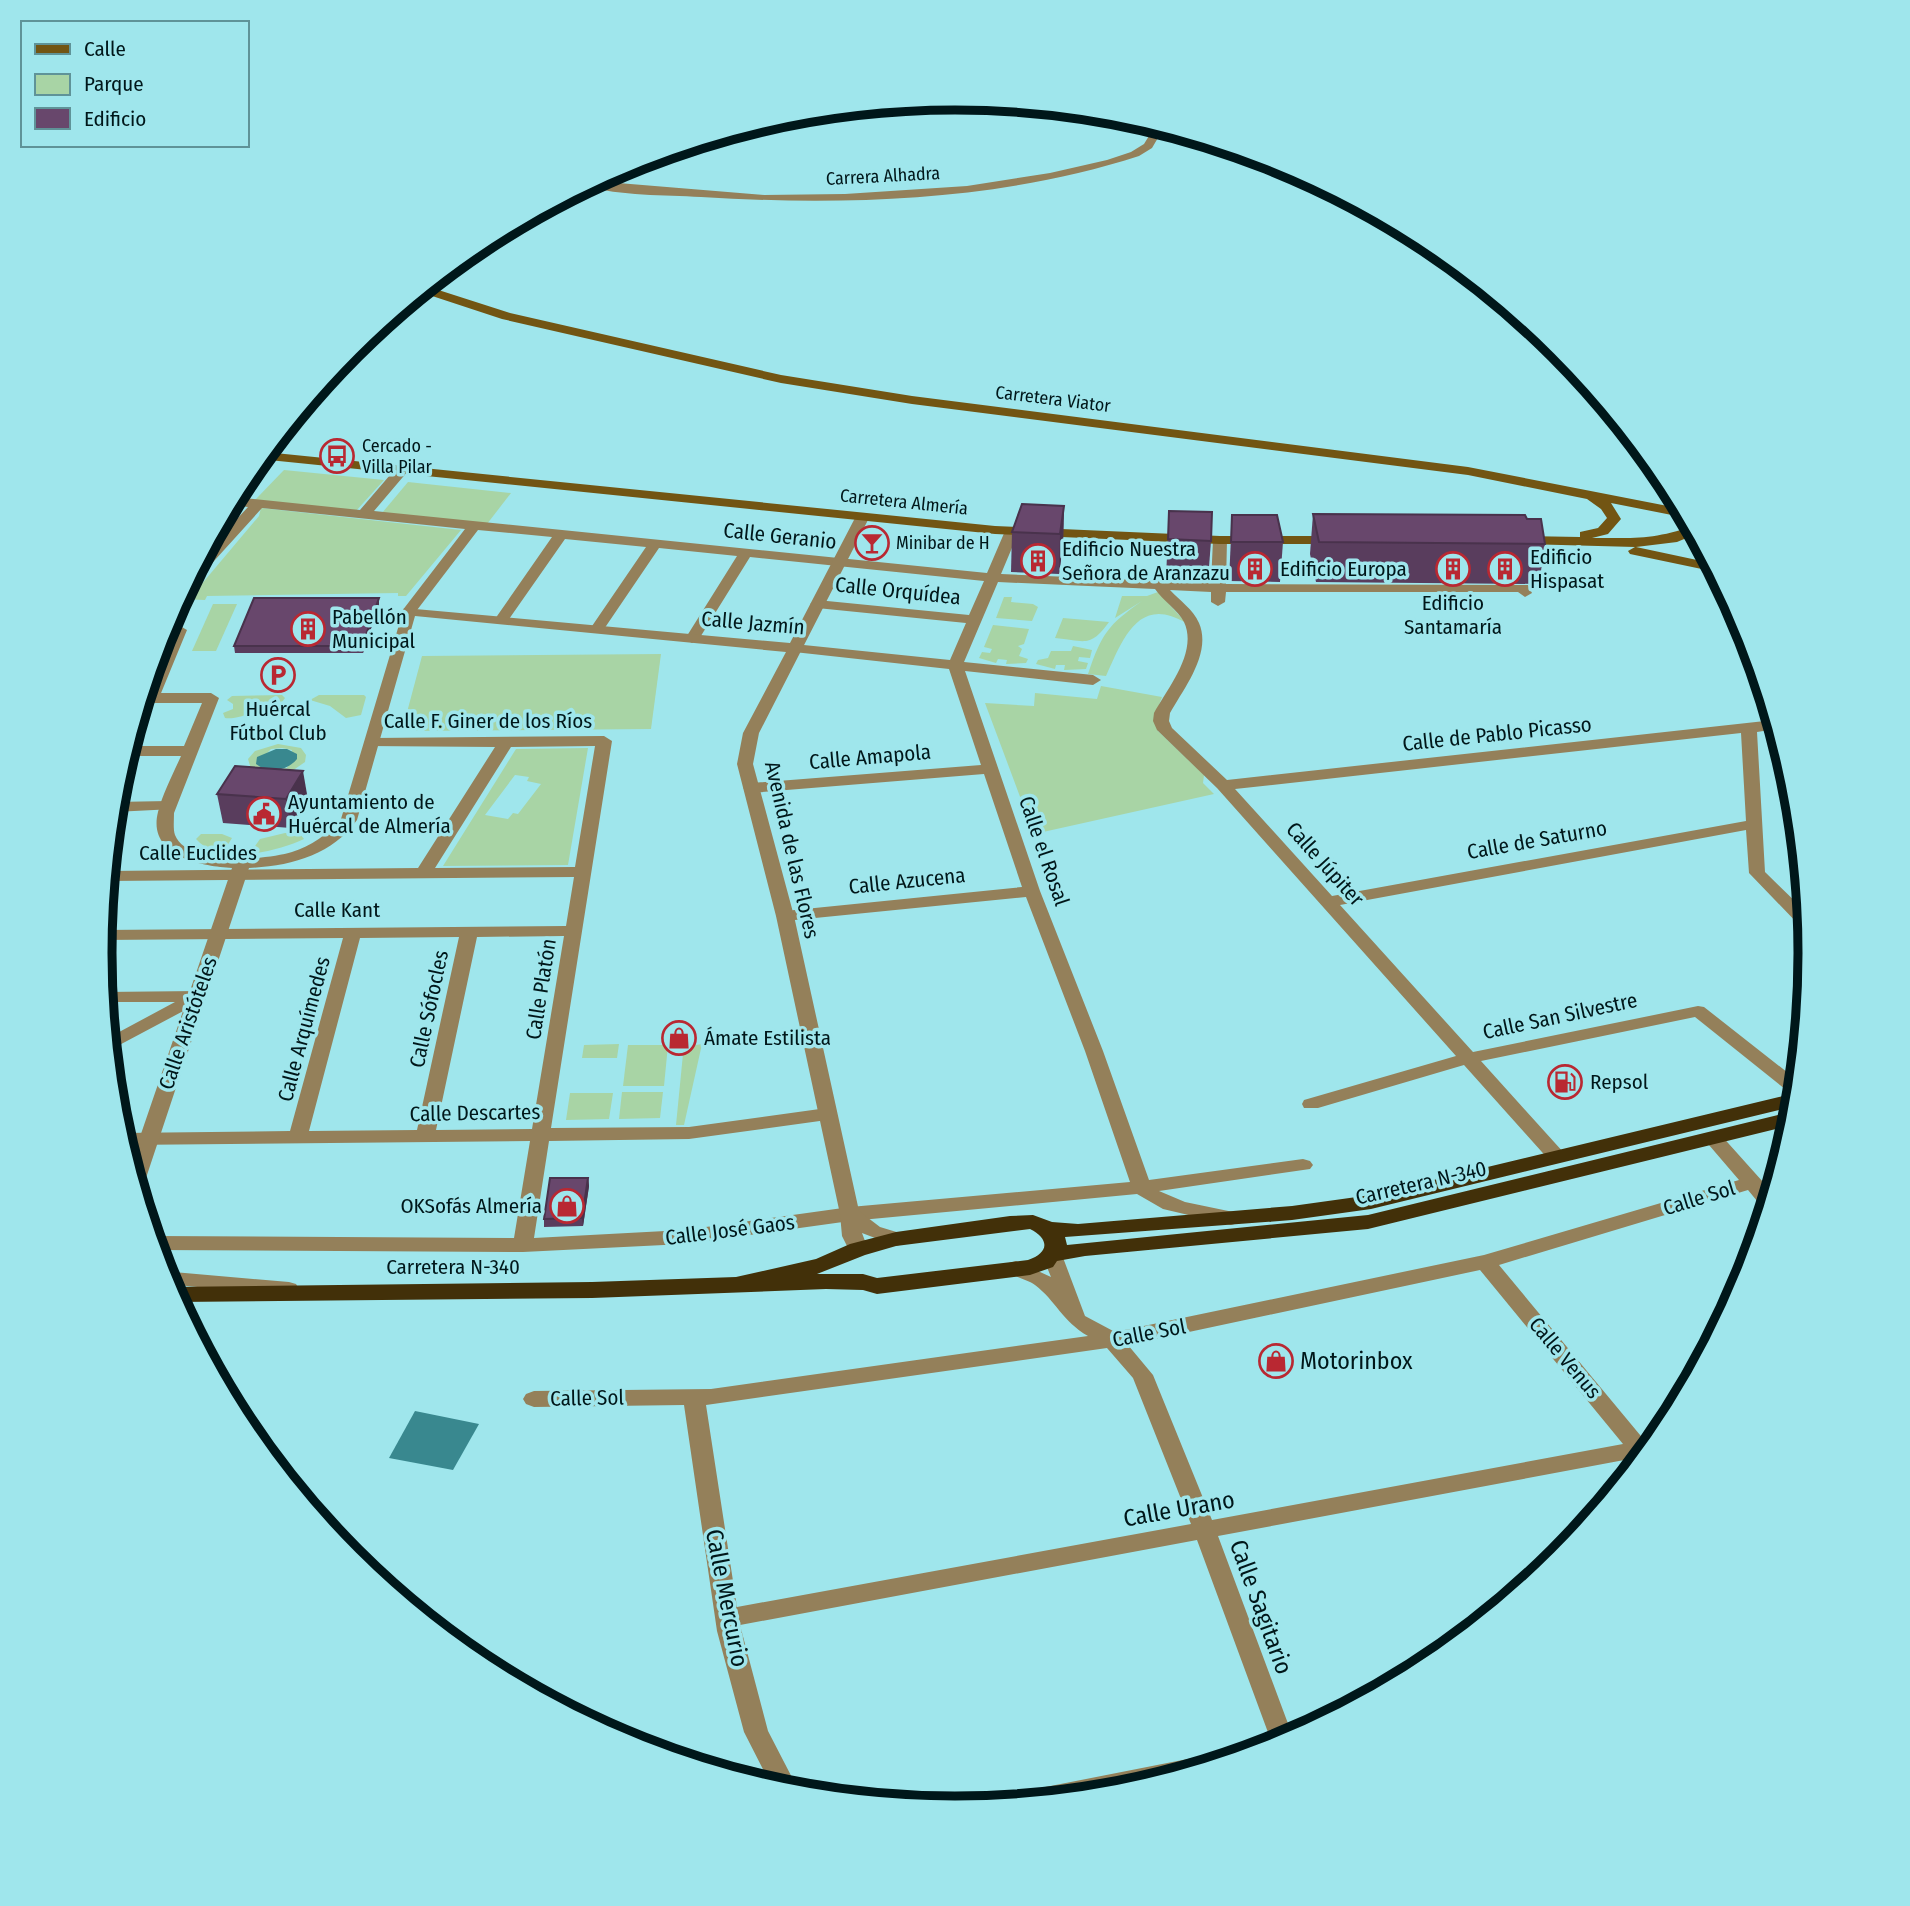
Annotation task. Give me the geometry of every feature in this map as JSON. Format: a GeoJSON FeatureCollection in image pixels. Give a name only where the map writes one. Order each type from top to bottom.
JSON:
{"type":"FeatureCollection","features":[{"type":"Feature","properties":{"kind":"highway","name":"Carretera N-340"},"geometry":{"type":"LineString","coordinates":[[733,1285],[822,1265],[858,1250],[897,1239],[1010,1223],[1033,1222],[1048,1229],[1077,1231],[1331,1209],[1371,1202],[1785,1102]]}},
{"type":"Feature","properties":{"kind":"highway","name":"Carretera N-340"},"geometry":{"type":"LineString","coordinates":[[184,1294],[592,1290],[863,1282],[877,1286],[891,1285],[1016,1268],[1045,1262],[1052,1255],[1085,1249],[1368,1222],[1781,1121]]}},
{"type":"Feature","properties":{"kind":"highway"},"geometry":{"type":"LineString","coordinates":[[1048,1229],[1056,1240],[1052,1255]]}},
{"type":"Feature","properties":{"kind":"highway"},"geometry":{"type":"LineString","coordinates":[[858,1250],[851,1262],[856,1276],[863,1282]]}},
{"type":"Feature","properties":{"kind":"main road","name":"Carretera Viator"},"geometry":{"type":"LineString","coordinates":[[432,292],[554,328],[781,379],[926,402],[1456,469],[1672,511]]}},
{"type":"Feature","properties":{"kind":"main road","name":"Carretera Almería"},"geometry":{"type":"LineString","coordinates":[[274,457],[1012,531],[1220,540],[1350,540]]}},
{"type":"Feature","properties":{"kind":"main road"},"geometry":{"type":"LineString","coordinates":[[1545,540],[1590,534],[1604,531],[1611,526],[1614,519],[1612,511],[1602,502],[1573,490]]}},
{"type":"Feature","properties":{"kind":"main road"},"geometry":{"type":"LineString","coordinates":[[1616,499],[1659,512],[1684,535]]}},
{"type":"Feature","properties":{"kind":"main road"},"geometry":{"type":"LineString","coordinates":[[1508,540],[1630,544],[1684,535]]}},
{"type":"Feature","properties":{"kind":"main road"},"geometry":{"type":"LineString","coordinates":[[1684,535],[1676,546],[1681,555],[1702,564]]}},
{"type":"Feature","properties":{"kind":"main road"},"geometry":{"type":"LineString","coordinates":[[1545,540],[1621,548],[1703,566]]}},
{"type":"Feature","properties":{"kind":"street","name":"Carrera Alhadra"},"geometry":{"type":"LineString","coordinates":[[606,186],[764,198],[845,197],[967,189],[1050,176],[1135,154],[1148,146],[1155,135]]}},
{"type":"Feature","properties":{"kind":"street"},"geometry":{"type":"LineString","coordinates":[[364,514],[401,471]]}},
{"type":"Feature","properties":{"kind":"street","name":"Calle Geranio"},"geometry":{"type":"LineString","coordinates":[[243,502],[993,578],[1160,585],[1219,595],[1523,588],[1525,593]]}},
{"type":"Feature","properties":{"kind":"street"},"geometry":{"type":"LineString","coordinates":[[213,555],[258,504]]}},
{"type":"Feature","properties":{"kind":"street","name":"Avenida de las Flores"},"geometry":{"type":"LineString","coordinates":[[858,1250],[852,1236],[850,1214],[785,916],[745,764],[751,733],[862,518]]}},
{"type":"Feature","properties":{"kind":"street"},"geometry":{"type":"LineString","coordinates":[[152,698],[211,698],[168,806],[165,830],[174,845],[205,860],[240,870],[311,850],[335,836],[349,820],[409,611],[474,526]]}},
{"type":"Feature","properties":{"kind":"street"},"geometry":{"type":"LineString","coordinates":[[956,664],[1012,531]]}},
{"type":"Feature","properties":{"kind":"street"},"geometry":{"type":"LineString","coordinates":[[502,620],[561,534]]}},
{"type":"Feature","properties":{"kind":"street"},"geometry":{"type":"LineString","coordinates":[[1219,595],[1220,540]]}},
{"type":"Feature","properties":{"kind":"street"},"geometry":{"type":"LineString","coordinates":[[597,629],[654,545]]}},
{"type":"Feature","properties":{"kind":"street"},"geometry":{"type":"LineString","coordinates":[[692,639],[746,553]]}},
{"type":"Feature","properties":{"kind":"street","name":"Calle Júpiter"},"geometry":{"type":"LineString","coordinates":[[1160,585],[1191,621],[1194,631],[1192,659],[1162,713],[1161,721],[1165,730],[1223,785],[1558,1157]]}},
{"type":"Feature","properties":{"kind":"street","name":"Calle Orquídea"},"geometry":{"type":"LineString","coordinates":[[817,604],[975,620]]}},
{"type":"Feature","properties":{"kind":"street","name":"Calle Jazmín"},"geometry":{"type":"LineString","coordinates":[[409,611],[956,664],[1093,680]]}},
{"type":"Feature","properties":{"kind":"street","name":"Calle el Rosal"},"geometry":{"type":"LineString","coordinates":[[956,664],[1032,891],[1094,1051],[1142,1186]]}},
{"type":"Feature","properties":{"kind":"street","name":"Calle de Pablo Picasso"},"geometry":{"type":"LineString","coordinates":[[1223,785],[1766,726]]}},
{"type":"Feature","properties":{"kind":"street"},"geometry":{"type":"LineString","coordinates":[[1749,728],[1757,873],[1797,913]]}},
{"type":"Feature","properties":{"kind":"street","name":"Calle F. Giner de los Ríos"},"geometry":{"type":"LineString","coordinates":[[373,743],[604,741]]}},
{"type":"Feature","properties":{"kind":"street","name":"Calle Platón"},"geometry":{"type":"LineString","coordinates":[[523,1245],[604,741]]}},
{"type":"Feature","properties":{"kind":"street"},"geometry":{"type":"LineString","coordinates":[[424,874],[506,742]]}},
{"type":"Feature","properties":{"kind":"street"},"geometry":{"type":"LineString","coordinates":[[137,751],[190,751]]}},
{"type":"Feature","properties":{"kind":"street","name":"Calle Amapola"},"geometry":{"type":"LineString","coordinates":[[751,788],[991,769]]}},
{"type":"Feature","properties":{"kind":"street"},"geometry":{"type":"LineString","coordinates":[[125,807],[168,806]]}},
{"type":"Feature","properties":{"kind":"street","name":"Calle de Saturno"},"geometry":{"type":"LineString","coordinates":[[1328,902],[1755,824]]}},
{"type":"Feature","properties":{"kind":"street"},"geometry":{"type":"LineString","coordinates":[[311,850],[304,857],[303,866],[311,872],[329,874]]}},
{"type":"Feature","properties":{"kind":"street"},"geometry":{"type":"LineString","coordinates":[[149,876],[167,873],[179,867],[184,858],[182,851]]}},
{"type":"Feature","properties":{"kind":"street","name":"Calle Euclides"},"geometry":{"type":"LineString","coordinates":[[116,876],[240,870],[329,874],[583,872]]}},
{"type":"Feature","properties":{"kind":"street","name":"Calle Aristóteles"},"geometry":{"type":"LineString","coordinates":[[140,1166],[240,870]]}},
{"type":"Feature","properties":{"kind":"street","name":"Calle Azucena"},"geometry":{"type":"LineString","coordinates":[[785,916],[1032,891]]}},
{"type":"Feature","properties":{"kind":"street","name":"Calle Kant"},"geometry":{"type":"LineString","coordinates":[[113,935],[574,931]]}},
{"type":"Feature","properties":{"kind":"street","name":"Calle Sófocles"},"geometry":{"type":"LineString","coordinates":[[425,1136],[469,932]]}},
{"type":"Feature","properties":{"kind":"street","name":"Calle Arquímedes"},"geometry":{"type":"LineString","coordinates":[[298,1138],[353,933]]}},
{"type":"Feature","properties":{"kind":"street"},"geometry":{"type":"LineString","coordinates":[[114,997],[198,996]]}},
{"type":"Feature","properties":{"kind":"street"},"geometry":{"type":"LineString","coordinates":[[117,1041],[198,996]]}},
{"type":"Feature","properties":{"kind":"street","name":"Calle San Silvestre"},"geometry":{"type":"LineString","coordinates":[[1311,1104],[1469,1058],[1698,1011],[1788,1082]]}},
{"type":"Feature","properties":{"kind":"street","name":"Calle Descartes"},"geometry":{"type":"LineString","coordinates":[[133,1139],[689,1133],[827,1114]]}},
{"type":"Feature","properties":{"kind":"street"},"geometry":{"type":"LineString","coordinates":[[1713,1138],[1762,1195]]}},
{"type":"Feature","properties":{"kind":"street","name":"Calle José Gaos"},"geometry":{"type":"LineString","coordinates":[[164,1243],[523,1245],[684,1237],[850,1214],[1142,1186],[1303,1165]]}},
{"type":"Feature","properties":{"kind":"street","name":"Calle Sol"},"geometry":{"type":"LineString","coordinates":[[534,1399],[711,1397],[1112,1340],[1485,1262],[1750,1183]]}},
{"type":"Feature","properties":{"kind":"street"},"geometry":{"type":"LineString","coordinates":[[1142,1186],[1148,1195],[1163,1202],[1230,1218]]}},
{"type":"Feature","properties":{"kind":"street"},"geometry":{"type":"LineString","coordinates":[[850,1214],[873,1233],[897,1239]]}},
{"type":"Feature","properties":{"kind":"street"},"geometry":{"type":"LineString","coordinates":[[1052,1255],[1078,1321]]}},
{"type":"Feature","properties":{"kind":"street","name":"Calle Venus"},"geometry":{"type":"LineString","coordinates":[[1485,1262],[1638,1447]]}},
{"type":"Feature","properties":{"kind":"street","name":"Calle Sagitario"},"geometry":{"type":"LineString","coordinates":[[1016,1268],[1042,1280],[1078,1321],[1112,1340],[1142,1375],[1205,1531],[1279,1731]]}},
{"type":"Feature","properties":{"kind":"street"},"geometry":{"type":"LineString","coordinates":[[177,1278],[313,1292]]}},
{"type":"Feature","properties":{"kind":"street","name":"Calle Mercurio"},"geometry":{"type":"LineString","coordinates":[[694,1397],[727,1618],[756,1732],[779,1777]]}},
{"type":"Feature","properties":{"kind":"street","name":"Calle Urano"},"geometry":{"type":"LineString","coordinates":[[727,1618],[1633,1454]]}},
{"type":"Feature","properties":{"kind":"green space"},"geometry":{"type":"Polygon","coordinates":[[[284,470],[384,480],[356,511],[255,500],[284,470]]]}},
{"type":"Feature","properties":{"kind":"green space"},"geometry":{"type":"Polygon","coordinates":[[[408,482],[511,493],[487,524],[382,513],[408,482]]]}},
{"type":"Feature","properties":{"kind":"green space"},"geometry":{"type":"Polygon","coordinates":[[[261,508],[461,530],[406,596],[398,596],[398,593],[207,596],[205,600],[190,599],[196,586],[200,586],[259,516],[261,508]]]}},
{"type":"Feature","properties":{"kind":"green space"},"geometry":{"type":"Polygon","coordinates":[[[1158,592],[1186,623],[1156,614],[1144,618],[1134,625],[1126,636],[1106,676],[1088,674],[1107,631],[1142,601],[1115,618],[1122,596],[1147,596],[1158,592]]]}},
{"type":"Feature","properties":{"kind":"green space"},"geometry":{"type":"Polygon","coordinates":[[[1004,597],[1012,597],[1011,602],[1038,607],[1032,621],[996,618],[1004,597]]]}},
{"type":"Feature","properties":{"kind":"green space"},"geometry":{"type":"Polygon","coordinates":[[[213,604],[237,604],[216,651],[192,651],[213,604]]]}},
{"type":"Feature","properties":{"kind":"green space"},"geometry":{"type":"Polygon","coordinates":[[[1063,618],[1109,622],[1097,636],[1086,641],[1055,638],[1063,618]]]}},
{"type":"Feature","properties":{"kind":"green space"},"geometry":{"type":"Polygon","coordinates":[[[993,625],[1029,629],[1024,644],[1018,646],[1022,649],[1019,656],[1028,659],[1026,663],[1006,664],[1007,660],[998,659],[996,663],[979,658],[982,652],[990,653],[992,649],[984,647],[993,625]]]}},
{"type":"Feature","properties":{"kind":"green space"},"geometry":{"type":"Polygon","coordinates":[[[1073,646],[1092,650],[1090,658],[1079,657],[1078,661],[1088,663],[1086,669],[1064,670],[1065,665],[1056,665],[1055,669],[1036,664],[1038,660],[1048,658],[1051,651],[1071,651],[1073,646]]]}},
{"type":"Feature","properties":{"kind":"green space"},"geometry":{"type":"Polygon","coordinates":[[[661,654],[651,729],[402,731],[422,656],[661,654]]]}},
{"type":"Feature","properties":{"kind":"green space"},"geometry":{"type":"Polygon","coordinates":[[[1101,686],[1162,697],[1156,713],[1158,731],[1204,775],[1203,783],[1214,794],[1034,834],[985,703],[1034,706],[1035,693],[1097,699],[1101,686]]]}},
{"type":"Feature","properties":{"kind":"green space"},"geometry":{"type":"Polygon","coordinates":[[[282,695],[285,698],[282,702],[246,715],[225,718],[223,713],[233,709],[233,704],[227,700],[232,696],[282,695]]]}},
{"type":"Feature","properties":{"kind":"green space"},"geometry":{"type":"Polygon","coordinates":[[[319,695],[366,697],[361,715],[346,718],[330,706],[310,700],[319,695]]]}},
{"type":"Feature","properties":{"kind":"green space"},"geometry":{"type":"Polygon","coordinates":[[[278,744],[301,748],[306,755],[305,762],[292,771],[251,769],[248,759],[255,751],[278,744]],[[271,749],[257,764],[273,770],[287,768],[292,750],[271,749]]]}},
{"type":"Feature","properties":{"kind":"green space"},"geometry":{"type":"Polygon","coordinates":[[[588,748],[568,865],[443,866],[516,749],[588,748]],[[515,775],[485,815],[508,819],[513,813],[518,814],[541,784],[527,781],[529,777],[515,775]]]}},
{"type":"Feature","properties":{"kind":"green space"},"geometry":{"type":"Polygon","coordinates":[[[285,833],[300,834],[304,839],[264,852],[233,854],[206,847],[196,839],[201,834],[222,834],[232,838],[227,846],[229,848],[253,849],[260,839],[285,833]]]}},
{"type":"Feature","properties":{"kind":"green space"},"geometry":{"type":"Polygon","coordinates":[[[619,1044],[617,1058],[582,1058],[584,1045],[619,1044]]]}},
{"type":"Feature","properties":{"kind":"green space"},"geometry":{"type":"Polygon","coordinates":[[[702,1044],[684,1125],[676,1125],[683,1054],[702,1044]]]}},
{"type":"Feature","properties":{"kind":"green space"},"geometry":{"type":"Polygon","coordinates":[[[628,1045],[668,1045],[664,1086],[623,1086],[628,1045]]]}},
{"type":"Feature","properties":{"kind":"green space"},"geometry":{"type":"Polygon","coordinates":[[[622,1092],[663,1092],[660,1118],[619,1119],[622,1092]]]}},
{"type":"Feature","properties":{"kind":"green space"},"geometry":{"type":"Polygon","coordinates":[[[570,1093],[613,1093],[609,1119],[566,1120],[570,1093]]]}},
{"type":"Feature","properties":{"kind":"water"},"geometry":{"type":"Polygon","coordinates":[[[276,749],[287,749],[297,754],[297,759],[278,770],[266,769],[256,764],[257,757],[276,749]]]}},
{"type":"Feature","properties":{"kind":"water"},"geometry":{"type":"Polygon","coordinates":[[[415,1411],[479,1424],[453,1470],[389,1458],[415,1411]]]}},
{"type":"Feature","properties":{"kind":"building"},"geometry":{"type":"Polygon","coordinates":[[[1022,504],[1064,506],[1060,534],[1012,532],[1022,504]]]}},
{"type":"Feature","properties":{"kind":"building"},"geometry":{"type":"Polygon","coordinates":[[[1169,511],[1212,512],[1211,541],[1168,539],[1169,511]]]}},
{"type":"Feature","properties":{"kind":"building"},"geometry":{"type":"Polygon","coordinates":[[[1313,514],[1525,515],[1527,519],[1541,519],[1545,544],[1319,542],[1313,514]]]}},
{"type":"Feature","properties":{"kind":"building"},"geometry":{"type":"Polygon","coordinates":[[[1232,515],[1277,515],[1283,542],[1231,542],[1232,515]]]}},
{"type":"Feature","properties":{"kind":"building","name":"Pabellón Municipal"},"geometry":{"type":"Polygon","coordinates":[[[254,598],[379,598],[362,646],[234,646],[254,598]]]}},
{"type":"Feature","properties":{"kind":"building"},"geometry":{"type":"Polygon","coordinates":[[[235,766],[303,771],[286,799],[217,794],[235,766]]]}},
{"type":"Feature","properties":{"kind":"building","name":"OKSofás Almería"},"geometry":{"type":"Polygon","coordinates":[[[550,1178],[588,1178],[582,1218],[544,1219],[550,1178]]]}},
{"type":"Feature","properties":{"kind":"place","name":"Cercado - Villa Pilar"},"geometry":{"type":"Point","coordinates":[337,456]}},
{"type":"Feature","properties":{"kind":"place","name":"Minibar de H"},"geometry":{"type":"Point","coordinates":[872,543]}},
{"type":"Feature","properties":{"kind":"place","name":"Edificio Nuestra Señora de Aranzazu"},"geometry":{"type":"Point","coordinates":[1038,561]}},
{"type":"Feature","properties":{"kind":"place","name":"Edificio Europa"},"geometry":{"type":"Point","coordinates":[1255,569]}},
{"type":"Feature","properties":{"kind":"place","name":"Edificio Santamaría"},"geometry":{"type":"Point","coordinates":[1453,569]}},
{"type":"Feature","properties":{"kind":"place","name":"Edificio Hispasat"},"geometry":{"type":"Point","coordinates":[1505,569]}},
{"type":"Feature","properties":{"kind":"place","name":"Pabellón Municipal"},"geometry":{"type":"Point","coordinates":[308,629]}},
{"type":"Feature","properties":{"kind":"place","name":"Huércal Fútbol Club"},"geometry":{"type":"Point","coordinates":[278,675]}},
{"type":"Feature","properties":{"kind":"place","name":"Ayuntamiento de Huércal de Almería"},"geometry":{"type":"Point","coordinates":[264,814]}},
{"type":"Feature","properties":{"kind":"place","name":"Ámate Estilista"},"geometry":{"type":"Point","coordinates":[679,1038]}},
{"type":"Feature","properties":{"kind":"place","name":"Repsol"},"geometry":{"type":"Point","coordinates":[1565,1082]}},
{"type":"Feature","properties":{"kind":"place","name":"OKSofás Almería"},"geometry":{"type":"Point","coordinates":[567,1206]}},
{"type":"Feature","properties":{"kind":"place","name":"Motorinbox"},"geometry":{"type":"Point","coordinates":[1276,1361]}}]}
